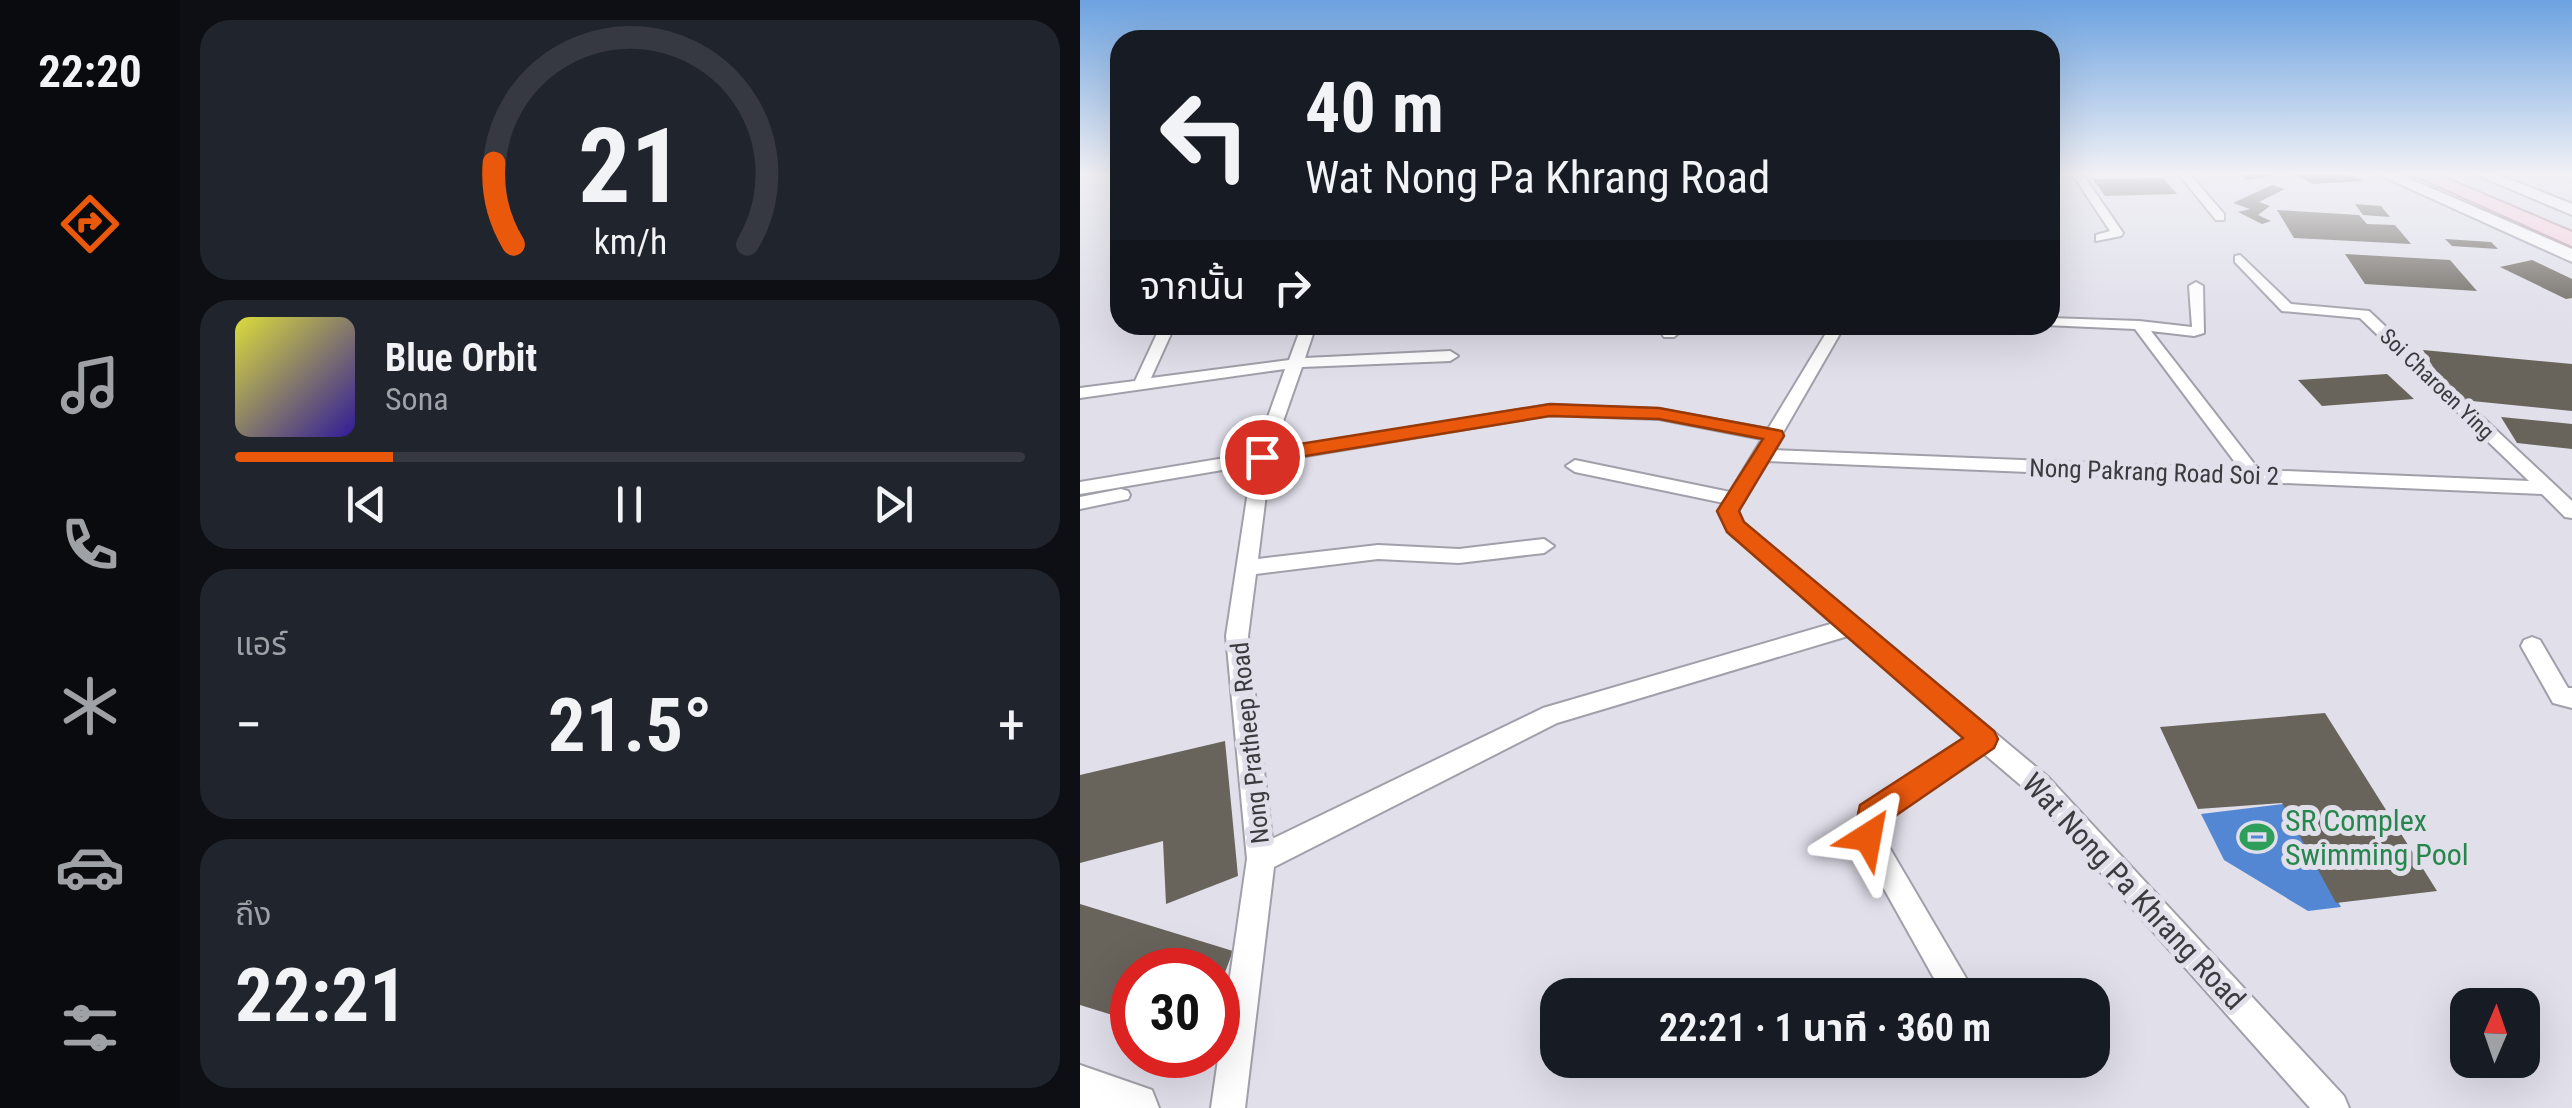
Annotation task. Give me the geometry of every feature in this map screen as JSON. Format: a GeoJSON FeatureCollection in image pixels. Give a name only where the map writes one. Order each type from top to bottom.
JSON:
{"type":"FeatureCollection","features":[{"type":"Feature","properties":{"kind":"highway"},"geometry":{"type":"LineString","coordinates":[[2535,224],[2572,240]]}},
{"type":"Feature","properties":{"kind":"main road"},"geometry":{"type":"LineString","coordinates":[[2499,224],[2572,256]]}},
{"type":"Feature","properties":{"kind":"main road"},"geometry":{"type":"LineString","coordinates":[[1080,1090],[1134,1108]]}},
{"type":"Feature","properties":{"kind":"street"},"geometry":{"type":"LineString","coordinates":[[2100,238],[2117,233],[2111,224]]}},
{"type":"Feature","properties":{"kind":"street","name":"Soi Charoen Ying"},"geometry":{"type":"LineString","coordinates":[[2240,259],[2287,308],[2364,314],[2572,512]]}},
{"type":"Feature","properties":{"kind":"street"},"geometry":{"type":"LineString","coordinates":[[2060,322],[2139,325],[2177,332],[2199,330],[2196,286]]}},
{"type":"Feature","properties":{"kind":"street"},"geometry":{"type":"LineString","coordinates":[[2139,325],[2254,476]]}},
{"type":"Feature","properties":{"kind":"street"},"geometry":{"type":"LineString","coordinates":[[1140,384],[1163,335]]}},
{"type":"Feature","properties":{"kind":"street","name":"Nong Pratheep Road"},"geometry":{"type":"LineString","coordinates":[[1228,1108],[1262,859],[1237,636],[1262,463],[1306,335]]}},
{"type":"Feature","properties":{"kind":"street"},"geometry":{"type":"LineString","coordinates":[[1575,466],[1736,499],[1769,445],[1825,335]]}},
{"type":"Feature","properties":{"kind":"street"},"geometry":{"type":"LineString","coordinates":[[1382,358],[1394,339]]}},
{"type":"Feature","properties":{"kind":"street"},"geometry":{"type":"LineString","coordinates":[[1080,393],[1299,363],[1450,356]]}},
{"type":"Feature","properties":{"kind":"street","name":"Nong Pakrang Road Soi 2"},"geometry":{"type":"LineString","coordinates":[[1262,463],[1550,410],[1659,414],[1769,445],[2254,476],[2546,488]]}},
{"type":"Feature","properties":{"kind":"street"},"geometry":{"type":"LineString","coordinates":[[1080,488],[1262,463]]}},
{"type":"Feature","properties":{"kind":"street"},"geometry":{"type":"LineString","coordinates":[[1080,503],[1262,463]]}},
{"type":"Feature","properties":{"kind":"street","name":"Wat Nong Pa Khrang Road"},"geometry":{"type":"LineString","coordinates":[[1736,499],[1728,511],[1735,526],[1850,628],[2039,784],[2332,1108]]}},
{"type":"Feature","properties":{"kind":"street"},"geometry":{"type":"LineString","coordinates":[[1247,568],[1378,552],[1458,556],[1544,546]]}},
{"type":"Feature","properties":{"kind":"street"},"geometry":{"type":"LineString","coordinates":[[1262,859],[1551,715],[1850,628]]}},
{"type":"Feature","properties":{"kind":"street"},"geometry":{"type":"LineString","coordinates":[[2532,646],[2562,696],[2572,698]]}},
{"type":"Feature","properties":{"kind":"street"},"geometry":{"type":"LineString","coordinates":[[1952,978],[1868,837],[1867,825],[1870,815],[1984,739]]}},
{"type":"Feature","properties":{"kind":"water","name":"SR Complex Swimming Pool"},"geometry":{"type":"Polygon","coordinates":[[[2283,804],[2341,907],[2308,911],[2224,860],[2201,814],[2283,804]]]}},
{"type":"Feature","properties":{"kind":"building"},"geometry":{"type":"Polygon","coordinates":[[[2285,224],[2395,225],[2411,244],[2294,238],[2285,224]]]}},
{"type":"Feature","properties":{"kind":"building"},"geometry":{"type":"Polygon","coordinates":[[[2445,239],[2491,242],[2498,249],[2452,246],[2445,239]]]}},
{"type":"Feature","properties":{"kind":"building"},"geometry":{"type":"Polygon","coordinates":[[[2345,254],[2450,260],[2477,291],[2365,284],[2345,254]]]}},
{"type":"Feature","properties":{"kind":"building"},"geometry":{"type":"Polygon","coordinates":[[[2532,260],[2572,279],[2572,298],[2566,299],[2500,267],[2532,260]]]}},
{"type":"Feature","properties":{"kind":"building"},"geometry":{"type":"Polygon","coordinates":[[[2423,350],[2572,364],[2572,411],[2452,399],[2423,350]]]}},
{"type":"Feature","properties":{"kind":"building"},"geometry":{"type":"Polygon","coordinates":[[[2387,374],[2414,399],[2322,406],[2298,380],[2387,374]]]}},
{"type":"Feature","properties":{"kind":"building"},"geometry":{"type":"Polygon","coordinates":[[[2501,417],[2572,424],[2572,449],[2517,443],[2501,417]]]}},
{"type":"Feature","properties":{"kind":"building"},"geometry":{"type":"Polygon","coordinates":[[[2325,713],[2437,891],[2336,903],[2282,803],[2198,809],[2160,727],[2325,713]]]}},
{"type":"Feature","properties":{"kind":"building"},"geometry":{"type":"Polygon","coordinates":[[[1225,741],[1238,876],[1166,904],[1163,841],[1080,863],[1080,775],[1225,741]]]}},
{"type":"Feature","properties":{"kind":"building"},"geometry":{"type":"Polygon","coordinates":[[[1080,904],[1223,948],[1110,948],[1110,1014],[1080,1005],[1080,904]]]}},
{"type":"Feature","properties":{"kind":"place","name":"SR Complex Swimming Pool"},"geometry":{"type":"Point","coordinates":[2257,837]}},
{"type":"Feature","properties":{"kind":"route"},"geometry":{"type":"LineString","coordinates":[[1262,457],[1550,410],[1659,414],[1775,436],[1728,511],[1735,526],[1984,739],[1870,815],[1868,837]]}}]}
